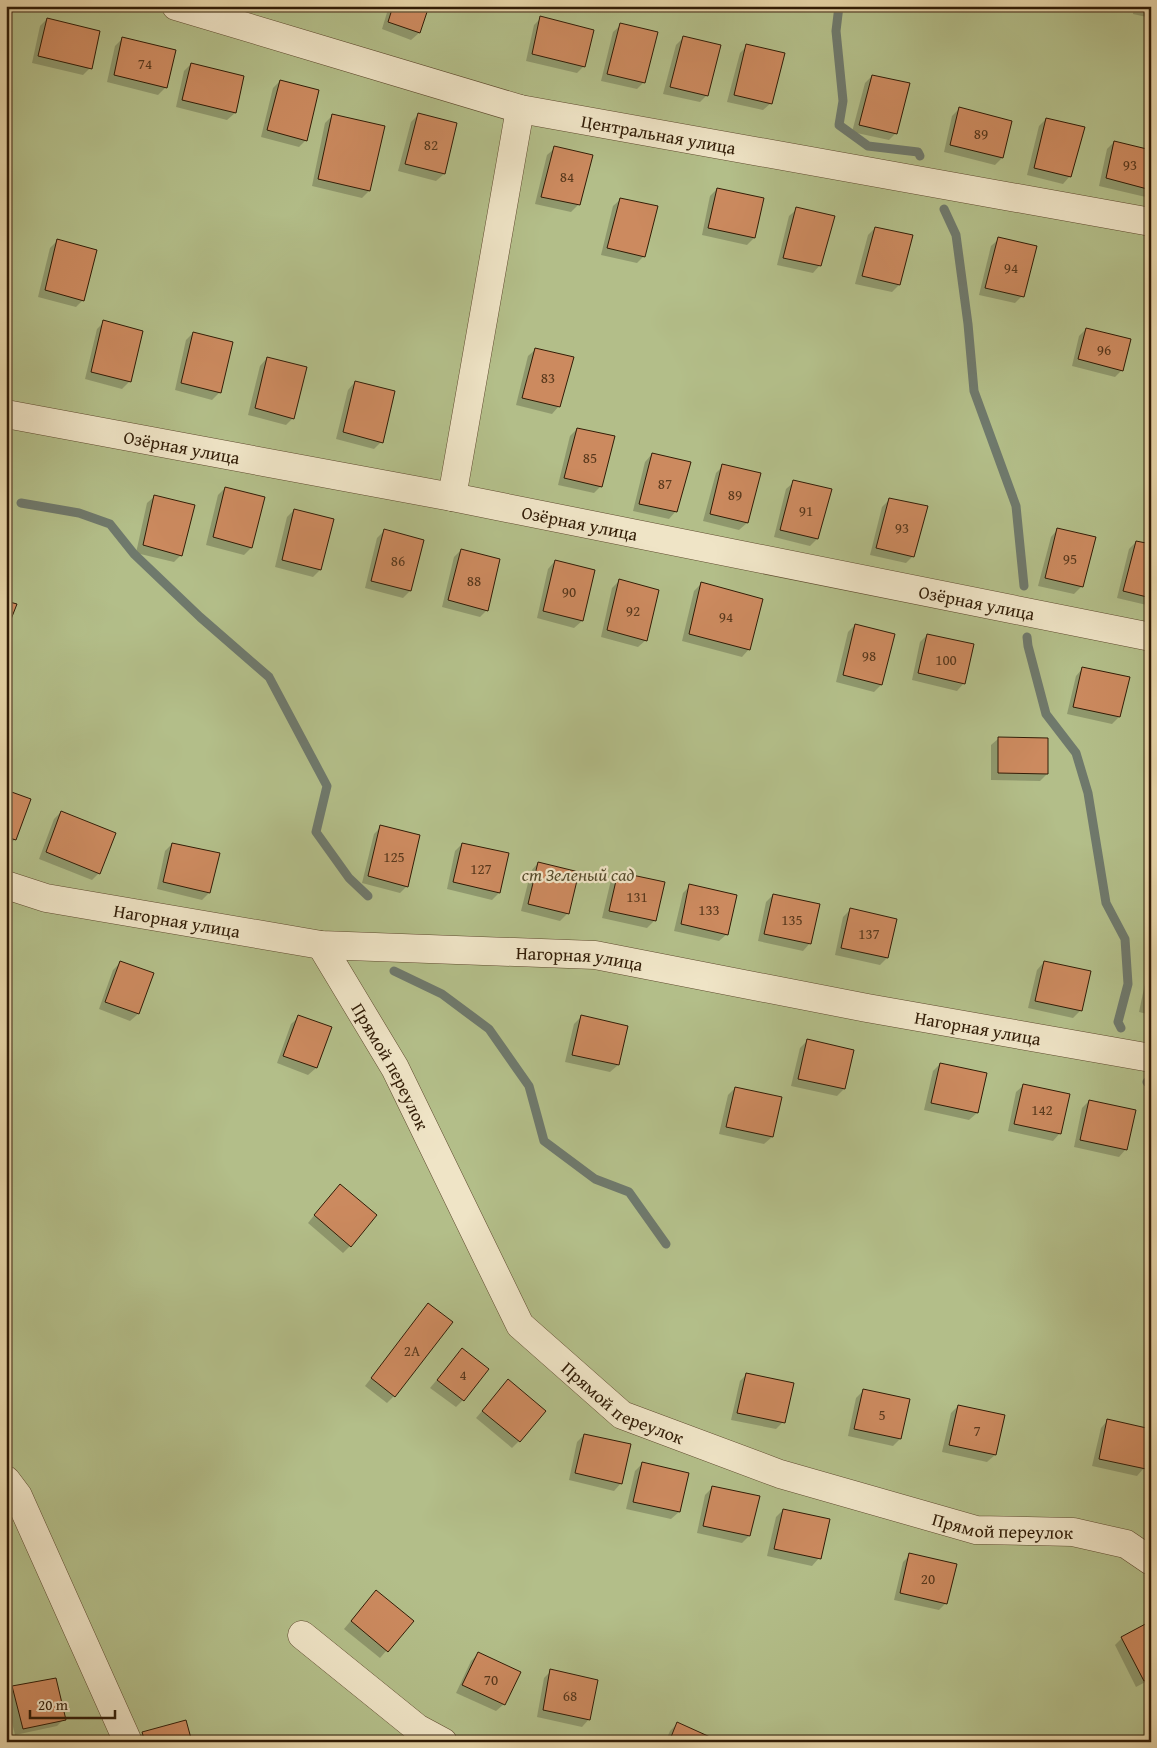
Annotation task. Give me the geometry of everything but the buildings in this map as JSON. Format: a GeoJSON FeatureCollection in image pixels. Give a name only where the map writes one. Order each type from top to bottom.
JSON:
{"type":"FeatureCollection","features":[{"type":"Feature","properties":{"kind":"street","name":"Центральная улица"},"geometry":{"type":"LineString","coordinates":[[176,6],[520,109],[1151,222]]}},
{"type":"Feature","properties":{"kind":"street"},"geometry":{"type":"LineString","coordinates":[[452,496],[520,109]]}},
{"type":"Feature","properties":{"kind":"street","name":"Озёрная улица"},"geometry":{"type":"LineString","coordinates":[[6,414],[452,496],[1151,636]]}},
{"type":"Feature","properties":{"kind":"street","name":"Нагорная улица"},"geometry":{"type":"LineString","coordinates":[[6,885],[46,898],[321,944],[595,955],[867,1008],[1151,1058]]}},
{"type":"Feature","properties":{"kind":"street","name":"Прямой переулок"},"geometry":{"type":"LineString","coordinates":[[321,944],[395,1068],[520,1325],[622,1415],[780,1474],[976,1530],[1074,1532],[1126,1544],[1151,1561]]}},
{"type":"Feature","properties":{"kind":"street"},"geometry":{"type":"LineString","coordinates":[[6,1480],[18,1496],[128,1742]]}},
{"type":"Feature","properties":{"kind":"street"},"geometry":{"type":"LineString","coordinates":[[302,1635],[417,1728],[443,1742]]}},
{"type":"Feature","properties":{"kind":"green space","name":"ст Зеленый сад"},"geometry":{"type":"Polygon","coordinates":[[[6,6],[1151,6],[1151,1742],[6,1742],[6,6]]]}},
{"type":"Feature","properties":{"kind":"waterway"},"geometry":{"type":"LineString","coordinates":[[839,6],[836,31],[843,101],[839,125],[868,146],[918,152],[920,156]]}},
{"type":"Feature","properties":{"kind":"waterway"},"geometry":{"type":"LineString","coordinates":[[944,209],[956,235],[968,324],[974,391],[1016,506],[1024,586]]}},
{"type":"Feature","properties":{"kind":"waterway"},"geometry":{"type":"LineString","coordinates":[[21,503],[79,513],[110,524],[134,554],[200,617],[269,677],[327,786],[316,832],[349,878],[368,896]]}},
{"type":"Feature","properties":{"kind":"waterway"},"geometry":{"type":"LineString","coordinates":[[1027,637],[1046,714],[1076,753],[1088,793],[1106,903],[1125,939],[1128,984],[1118,1022],[1121,1028]]}},
{"type":"Feature","properties":{"kind":"waterway"},"geometry":{"type":"LineString","coordinates":[[394,971],[442,994],[489,1029],[529,1086],[544,1141],[595,1179],[629,1192],[666,1244]]}},
{"type":"Feature","properties":{"kind":"waterway"},"geometry":{"type":"LineString","coordinates":[[1147,1082],[1151,1086]]}}]}
